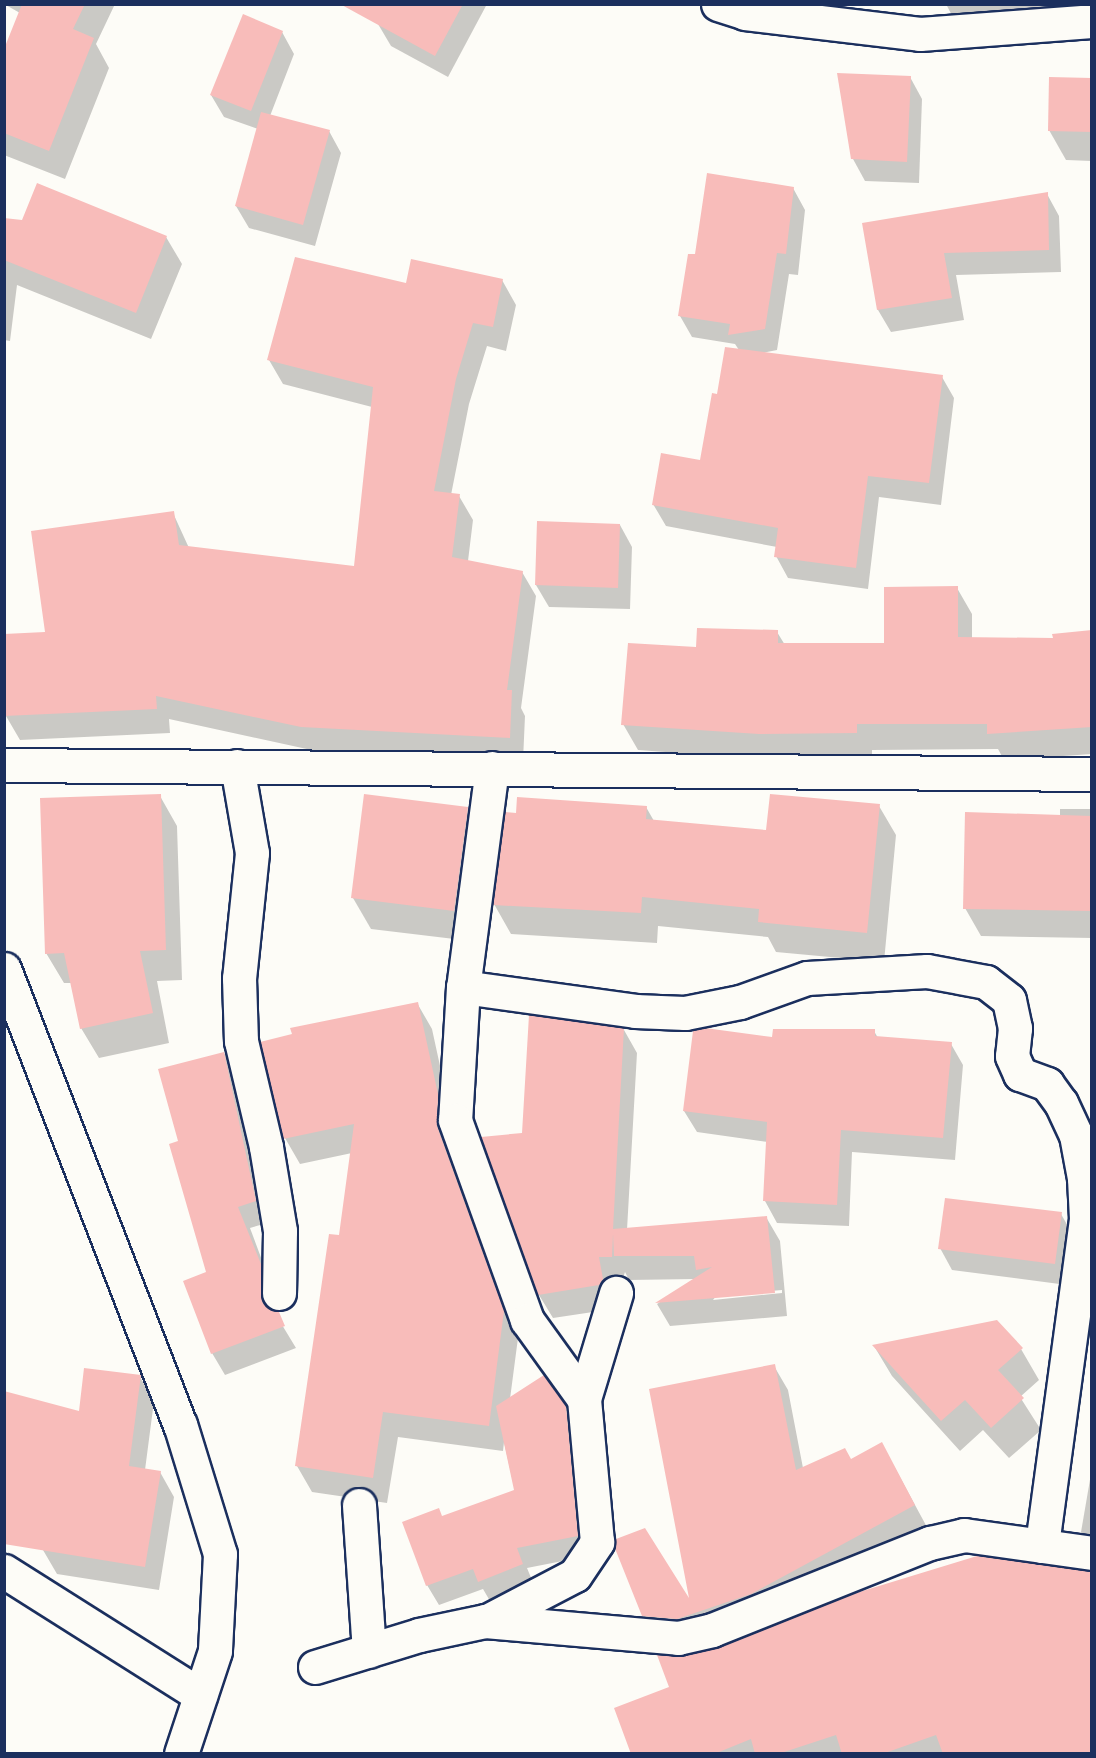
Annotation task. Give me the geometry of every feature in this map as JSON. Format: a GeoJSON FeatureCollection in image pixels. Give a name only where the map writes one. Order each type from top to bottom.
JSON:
{"type":"FeatureCollection","features":[{"type":"Feature","properties":{"kind":"street"},"geometry":{"type":"LineString","coordinates":[[718,4],[745,13],[920,34],[1092,21]]}},
{"type":"Feature","properties":{"kind":"street"},"geometry":{"type":"LineString","coordinates":[[4,765],[1092,774]]}},
{"type":"Feature","properties":{"kind":"street"},"geometry":{"type":"LineString","coordinates":[[237,766],[252,853],[239,978],[241,1041],[267,1147],[280,1231],[279,1293]]}},
{"type":"Feature","properties":{"kind":"street"},"geometry":{"type":"LineString","coordinates":[[492,768],[463,987],[455,1120],[527,1320],[584,1399]]}},
{"type":"Feature","properties":{"kind":"street"},"geometry":{"type":"LineString","coordinates":[[463,987],[635,1011],[685,1013],[740,1002],[807,978],[927,970],[986,982],[1010,1000],[1015,1028],[1012,1056],[1020,1074],[1047,1084],[1076,1135],[1089,1218],[1042,1546]]}},
{"type":"Feature","properties":{"kind":"street"},"geometry":{"type":"LineString","coordinates":[[7,982],[180,1424],[220,1554],[215,1651],[181,1754]]}},
{"type":"Feature","properties":{"kind":"street"},"geometry":{"type":"LineString","coordinates":[[485,1622],[575,1575],[597,1542],[584,1399],[616,1293]]}},
{"type":"Feature","properties":{"kind":"street"},"geometry":{"type":"LineString","coordinates":[[359,1505],[369,1651]]}},
{"type":"Feature","properties":{"kind":"street"},"geometry":{"type":"LineString","coordinates":[[315,1667],[419,1635],[485,1622],[678,1638],[712,1630],[930,1543],[964,1535],[1092,1553]]}},
{"type":"Feature","properties":{"kind":"street"},"geometry":{"type":"LineString","coordinates":[[4,1571],[200,1695]]}},
{"type":"Feature","properties":{"kind":"building"},"geometry":{"type":"Polygon","coordinates":[[[22,4],[85,4],[73,29],[94,38],[49,151],[4,133],[4,49],[22,4]]]}},
{"type":"Feature","properties":{"kind":"building"},"geometry":{"type":"Polygon","coordinates":[[[340,4],[463,4],[435,56],[340,4]]]}},
{"type":"Feature","properties":{"kind":"building"},"geometry":{"type":"Polygon","coordinates":[[[243,14],[283,31],[251,111],[210,95],[243,14]]]}},
{"type":"Feature","properties":{"kind":"building"},"geometry":{"type":"Polygon","coordinates":[[[837,73],[911,76],[907,162],[851,159],[837,73]]]}},
{"type":"Feature","properties":{"kind":"building"},"geometry":{"type":"Polygon","coordinates":[[[1049,77],[1092,78],[1092,132],[1048,131],[1049,77]]]}},
{"type":"Feature","properties":{"kind":"building"},"geometry":{"type":"Polygon","coordinates":[[[261,112],[330,130],[303,225],[235,206],[261,112]]]}},
{"type":"Feature","properties":{"kind":"building"},"geometry":{"type":"Polygon","coordinates":[[[707,173],[794,187],[786,254],[777,253],[765,329],[728,335],[730,324],[678,316],[688,254],[695,254],[707,173]]]}},
{"type":"Feature","properties":{"kind":"building"},"geometry":{"type":"Polygon","coordinates":[[[37,183],[167,236],[136,313],[4,260],[4,218],[22,220],[37,183]]]}},
{"type":"Feature","properties":{"kind":"building"},"geometry":{"type":"Polygon","coordinates":[[[1048,192],[1049,250],[944,253],[952,298],[877,310],[862,223],[1048,192]]]}},
{"type":"Feature","properties":{"kind":"building"},"geometry":{"type":"Polygon","coordinates":[[[295,257],[406,283],[411,259],[503,279],[493,327],[473,323],[456,379],[434,491],[460,494],[452,557],[523,571],[507,690],[512,690],[510,738],[301,727],[156,696],[157,709],[4,716],[4,634],[45,632],[31,531],[174,511],[179,545],[354,566],[373,387],[267,360],[295,257]]]}},
{"type":"Feature","properties":{"kind":"building"},"geometry":{"type":"Polygon","coordinates":[[[725,347],[943,375],[929,483],[868,476],[856,568],[774,557],[778,528],[652,505],[661,453],[700,460],[712,393],[717,394],[725,347]]]}},
{"type":"Feature","properties":{"kind":"building"},"geometry":{"type":"Polygon","coordinates":[[[537,521],[620,524],[618,588],[535,585],[537,521]]]}},
{"type":"Feature","properties":{"kind":"building"},"geometry":{"type":"Polygon","coordinates":[[[958,586],[958,637],[1053,638],[1052,634],[1092,630],[1092,727],[987,734],[987,724],[857,724],[857,733],[759,734],[621,725],[628,643],[696,647],[697,628],[778,630],[778,643],[884,643],[884,587],[958,586]]]}},
{"type":"Feature","properties":{"kind":"building"},"geometry":{"type":"Polygon","coordinates":[[[161,794],[166,950],[140,951],[153,1013],[80,1029],[64,953],[45,954],[40,798],[161,794]]]}},
{"type":"Feature","properties":{"kind":"building"},"geometry":{"type":"Polygon","coordinates":[[[364,794],[468,807],[454,911],[351,898],[364,794]]]}},
{"type":"Feature","properties":{"kind":"building"},"geometry":{"type":"Polygon","coordinates":[[[770,794],[880,804],[867,933],[758,922],[759,909],[642,897],[641,913],[493,905],[505,812],[516,813],[517,797],[647,806],[646,819],[766,830],[770,794]]]}},
{"type":"Feature","properties":{"kind":"building"},"geometry":{"type":"Polygon","coordinates":[[[965,812],[1092,816],[1092,911],[963,909],[965,812]]]}},
{"type":"Feature","properties":{"kind":"building"},"geometry":{"type":"Polygon","coordinates":[[[418,1002],[438,1094],[437,1126],[504,1311],[489,1426],[383,1412],[373,1478],[295,1466],[329,1234],[339,1235],[354,1124],[283,1139],[260,1042],[292,1034],[290,1028],[418,1002]]]}},
{"type":"Feature","properties":{"kind":"building"},"geometry":{"type":"Polygon","coordinates":[[[529,1015],[624,1028],[613,1229],[767,1216],[775,1293],[655,1303],[712,1267],[696,1270],[694,1256],[614,1256],[613,1234],[612,1257],[599,1257],[603,1279],[599,1285],[538,1295],[481,1137],[522,1133],[529,1015]]]}},
{"type":"Feature","properties":{"kind":"building"},"geometry":{"type":"Polygon","coordinates":[[[705,1028],[772,1037],[773,1029],[875,1029],[875,1036],[952,1042],[943,1138],[841,1130],[837,1205],[763,1201],[767,1122],[683,1111],[693,1031],[705,1028]]]}},
{"type":"Feature","properties":{"kind":"building"},"geometry":{"type":"Polygon","coordinates":[[[224,1052],[256,1201],[238,1207],[261,1264],[262,1302],[279,1312],[285,1326],[211,1354],[183,1281],[206,1272],[169,1144],[178,1141],[158,1069],[224,1052]]]}},
{"type":"Feature","properties":{"kind":"building"},"geometry":{"type":"Polygon","coordinates":[[[945,1198],[1062,1212],[1055,1264],[938,1249],[945,1198]]]}},
{"type":"Feature","properties":{"kind":"building"},"geometry":{"type":"Polygon","coordinates":[[[997,1320],[1023,1348],[998,1370],[1024,1398],[991,1428],[965,1400],[941,1421],[872,1345],[997,1320]]]}},
{"type":"Feature","properties":{"kind":"building"},"geometry":{"type":"Polygon","coordinates":[[[775,1364],[796,1470],[845,1448],[851,1459],[882,1442],[915,1505],[751,1594],[677,1619],[642,1616],[614,1546],[616,1539],[645,1528],[689,1598],[649,1389],[775,1364]]]}},
{"type":"Feature","properties":{"kind":"building"},"geometry":{"type":"Polygon","coordinates":[[[84,1368],[141,1375],[129,1466],[161,1471],[145,1567],[4,1544],[4,1391],[79,1411],[84,1368]]]}},
{"type":"Feature","properties":{"kind":"building"},"geometry":{"type":"Polygon","coordinates":[[[544,1375],[566,1406],[578,1536],[517,1548],[523,1564],[478,1582],[473,1569],[426,1586],[402,1522],[439,1508],[442,1516],[514,1490],[496,1406],[544,1375]]]}},
{"type":"Feature","properties":{"kind":"building"},"geometry":{"type":"Polygon","coordinates":[[[977,1556],[1092,1571],[1092,1754],[943,1754],[936,1735],[882,1754],[842,1754],[836,1735],[778,1754],[755,1754],[751,1739],[714,1754],[631,1754],[614,1708],[669,1687],[657,1655],[682,1656],[716,1648],[856,1593],[977,1556]]]}}]}
